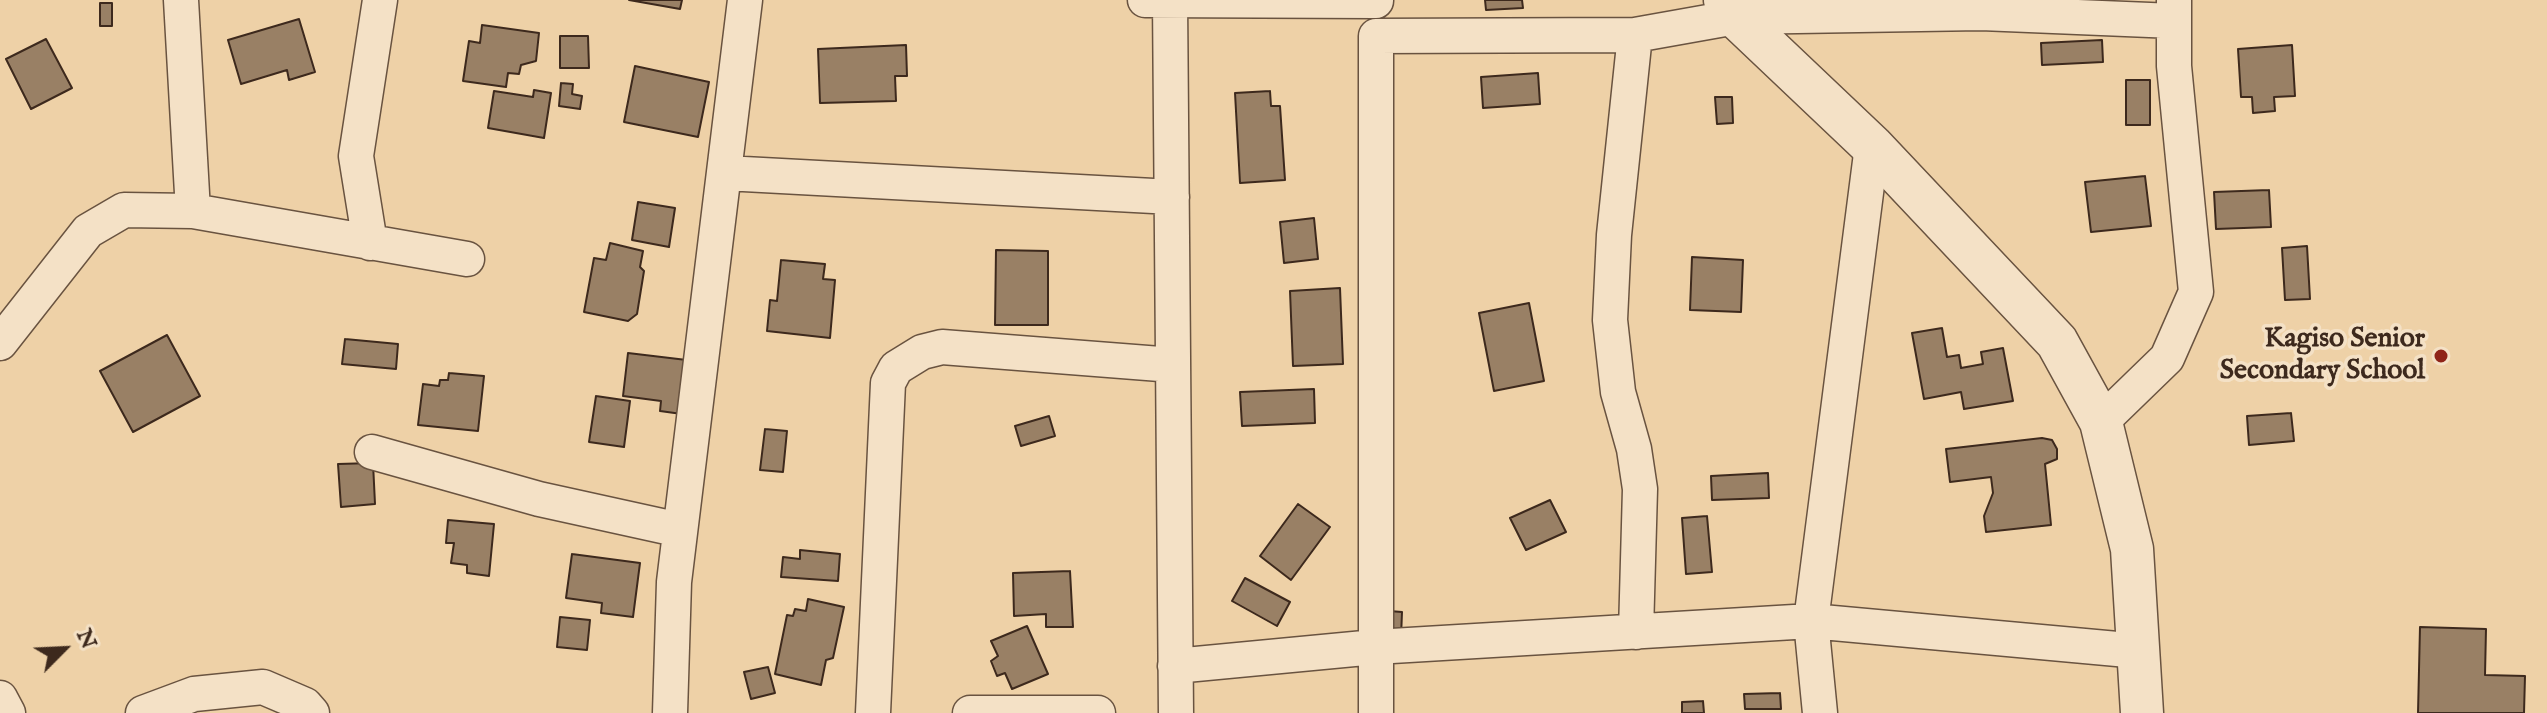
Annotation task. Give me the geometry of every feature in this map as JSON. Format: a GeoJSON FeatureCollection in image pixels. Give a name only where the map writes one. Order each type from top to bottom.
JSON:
{"type":"FeatureCollection","features":[{"type":"Feature","properties":{"kind":"street"},"geometry":{"type":"LineString","coordinates":[[181,0],[193,211]]}},
{"type":"Feature","properties":{"kind":"street"},"geometry":{"type":"LineString","coordinates":[[370,243],[356,156],[380,0]]}},
{"type":"Feature","properties":{"kind":"street"},"geometry":{"type":"LineString","coordinates":[[670,713],[674,582],[745,0]]}},
{"type":"Feature","properties":{"kind":"street"},"geometry":{"type":"LineString","coordinates":[[1176,713],[1172,197],[1162,1],[1376,0],[1376,713]]}},
{"type":"Feature","properties":{"kind":"street"},"geometry":{"type":"LineString","coordinates":[[1376,36],[1635,35],[1731,9],[1981,13],[2174,10],[2174,66],[2196,292],[2167,358],[2101,422]]}},
{"type":"Feature","properties":{"kind":"street"},"geometry":{"type":"LineString","coordinates":[[1731,9],[1872,146],[2057,342],[2101,422],[2132,549],[2142,713]]}},
{"type":"Feature","properties":{"kind":"street"},"geometry":{"type":"LineString","coordinates":[[1635,35],[1614,235],[1610,320],[1618,392],[1634,449],[1640,489],[1636,632]]}},
{"type":"Feature","properties":{"kind":"street"},"geometry":{"type":"LineString","coordinates":[[1820,713],[1811,621],[1872,146]]}},
{"type":"Feature","properties":{"kind":"street"},"geometry":{"type":"LineString","coordinates":[[725,173],[1172,197]]}},
{"type":"Feature","properties":{"kind":"street"},"geometry":{"type":"LineString","coordinates":[[0,343],[88,231],[124,210],[193,211],[467,259]]}},
{"type":"Feature","properties":{"kind":"street"},"geometry":{"type":"LineString","coordinates":[[873,713],[888,383],[896,368],[908,358],[942,347],[1173,365]]}},
{"type":"Feature","properties":{"kind":"street"},"geometry":{"type":"LineString","coordinates":[[372,452],[539,499],[680,530]]}},
{"type":"Feature","properties":{"kind":"street"},"geometry":{"type":"LineString","coordinates":[[1175,666],[1375,647],[1811,621],[2139,651]]}},
{"type":"Feature","properties":{"kind":"street"},"geometry":{"type":"LineString","coordinates":[[143,713],[194,694],[263,687],[305,705],[312,713]]}},
{"type":"Feature","properties":{"kind":"street"},"geometry":{"type":"LineString","coordinates":[[0,698],[8,713]]}},
{"type":"Feature","properties":{"kind":"street"},"geometry":{"type":"LineString","coordinates":[[970,713],[1098,713]]}},
{"type":"Feature","properties":{"kind":"building"},"geometry":{"type":"Polygon","coordinates":[[[629,0],[682,0],[680,9],[629,0]]]}},
{"type":"Feature","properties":{"kind":"building"},"geometry":{"type":"Polygon","coordinates":[[[1485,0],[1522,0],[1523,8],[1486,10],[1485,0]]]}},
{"type":"Feature","properties":{"kind":"building"},"geometry":{"type":"Polygon","coordinates":[[[100,3],[112,3],[112,26],[100,26],[100,3]]]}},
{"type":"Feature","properties":{"kind":"building"},"geometry":{"type":"Polygon","coordinates":[[[299,19],[315,72],[289,80],[287,70],[241,84],[228,40],[299,19]]]}},
{"type":"Feature","properties":{"kind":"building"},"geometry":{"type":"Polygon","coordinates":[[[482,25],[539,33],[536,61],[521,65],[519,74],[508,73],[506,87],[463,81],[469,41],[480,43],[482,25]]]}},
{"type":"Feature","properties":{"kind":"building"},"geometry":{"type":"Polygon","coordinates":[[[560,36],[588,36],[589,68],[560,68],[560,36]]]}},
{"type":"Feature","properties":{"kind":"building"},"geometry":{"type":"Polygon","coordinates":[[[46,39],[72,88],[31,109],[6,59],[46,39]]]}},
{"type":"Feature","properties":{"kind":"building"},"geometry":{"type":"Polygon","coordinates":[[[2102,40],[2103,62],[2042,65],[2041,43],[2102,40]]]}},
{"type":"Feature","properties":{"kind":"building"},"geometry":{"type":"Polygon","coordinates":[[[906,45],[907,76],[895,76],[896,101],[820,103],[818,49],[906,45]]]}},
{"type":"Feature","properties":{"kind":"building"},"geometry":{"type":"Polygon","coordinates":[[[2292,45],[2295,96],[2274,97],[2275,111],[2253,113],[2252,97],[2241,97],[2238,49],[2292,45]]]}},
{"type":"Feature","properties":{"kind":"building"},"geometry":{"type":"Polygon","coordinates":[[[635,66],[709,82],[698,137],[624,122],[635,66]]]}},
{"type":"Feature","properties":{"kind":"building"},"geometry":{"type":"Polygon","coordinates":[[[1538,73],[1540,104],[1483,108],[1481,77],[1538,73]]]}},
{"type":"Feature","properties":{"kind":"building"},"geometry":{"type":"Polygon","coordinates":[[[2126,80],[2150,80],[2150,125],[2126,125],[2126,80]]]}},
{"type":"Feature","properties":{"kind":"building"},"geometry":{"type":"Polygon","coordinates":[[[561,83],[573,84],[572,94],[582,96],[580,109],[559,106],[561,83]]]}},
{"type":"Feature","properties":{"kind":"building"},"geometry":{"type":"Polygon","coordinates":[[[534,90],[551,93],[544,138],[488,128],[494,91],[533,97],[534,90]]]}},
{"type":"Feature","properties":{"kind":"building"},"geometry":{"type":"Polygon","coordinates":[[[1270,91],[1271,106],[1280,106],[1285,180],[1240,183],[1235,93],[1270,91]]]}},
{"type":"Feature","properties":{"kind":"building"},"geometry":{"type":"Polygon","coordinates":[[[1715,97],[1732,97],[1733,123],[1717,124],[1715,97]]]}},
{"type":"Feature","properties":{"kind":"building"},"geometry":{"type":"Polygon","coordinates":[[[2145,176],[2151,226],[2091,232],[2085,182],[2145,176]]]}},
{"type":"Feature","properties":{"kind":"building"},"geometry":{"type":"Polygon","coordinates":[[[2269,190],[2271,227],[2216,229],[2214,192],[2269,190]]]}},
{"type":"Feature","properties":{"kind":"building"},"geometry":{"type":"Polygon","coordinates":[[[638,202],[675,208],[669,247],[632,240],[638,202]]]}},
{"type":"Feature","properties":{"kind":"building"},"geometry":{"type":"Polygon","coordinates":[[[1314,218],[1318,259],[1284,263],[1280,222],[1314,218]]]}},
{"type":"Feature","properties":{"kind":"building"},"geometry":{"type":"Polygon","coordinates":[[[610,243],[643,251],[640,267],[644,271],[637,314],[628,321],[584,312],[594,258],[606,260],[610,243]]]}},
{"type":"Feature","properties":{"kind":"building"},"geometry":{"type":"Polygon","coordinates":[[[2307,246],[2310,299],[2285,300],[2282,248],[2307,246]]]}},
{"type":"Feature","properties":{"kind":"building"},"geometry":{"type":"Polygon","coordinates":[[[996,250],[1048,251],[1048,325],[995,325],[996,250]]]}},
{"type":"Feature","properties":{"kind":"building"},"geometry":{"type":"Polygon","coordinates":[[[1692,257],[1743,260],[1741,312],[1690,310],[1692,257]]]}},
{"type":"Feature","properties":{"kind":"building"},"geometry":{"type":"Polygon","coordinates":[[[781,260],[825,264],[823,279],[835,280],[830,338],[767,331],[770,300],[777,301],[781,260]]]}},
{"type":"Feature","properties":{"kind":"building"},"geometry":{"type":"Polygon","coordinates":[[[1340,288],[1343,364],[1293,366],[1290,291],[1340,288]]]}},
{"type":"Feature","properties":{"kind":"building"},"geometry":{"type":"Polygon","coordinates":[[[1529,303],[1544,381],[1494,391],[1479,313],[1529,303]]]}},
{"type":"Feature","properties":{"kind":"building"},"geometry":{"type":"Polygon","coordinates":[[[1942,328],[1947,357],[1959,355],[1961,368],[1983,364],[1981,352],[2003,348],[2013,401],[1964,409],[1961,392],[1924,399],[1912,333],[1942,328]]]}},
{"type":"Feature","properties":{"kind":"building"},"geometry":{"type":"Polygon","coordinates":[[[167,335],[200,396],[133,432],[100,371],[167,335]]]}},
{"type":"Feature","properties":{"kind":"building"},"geometry":{"type":"Polygon","coordinates":[[[345,339],[398,344],[396,369],[342,364],[345,339]]]}},
{"type":"Feature","properties":{"kind":"building"},"geometry":{"type":"Polygon","coordinates":[[[628,353],[695,361],[689,415],[660,411],[661,401],[623,396],[628,353]]]}},
{"type":"Feature","properties":{"kind":"building"},"geometry":{"type":"Polygon","coordinates":[[[449,373],[484,376],[478,431],[418,425],[423,384],[439,386],[440,380],[448,380],[449,373]]]}},
{"type":"Feature","properties":{"kind":"building"},"geometry":{"type":"Polygon","coordinates":[[[1314,389],[1315,423],[1242,426],[1240,392],[1314,389]]]}},
{"type":"Feature","properties":{"kind":"building"},"geometry":{"type":"Polygon","coordinates":[[[596,396],[630,401],[624,447],[589,442],[596,396]]]}},
{"type":"Feature","properties":{"kind":"building"},"geometry":{"type":"Polygon","coordinates":[[[2291,413],[2294,441],[2249,445],[2247,416],[2291,413]]]}},
{"type":"Feature","properties":{"kind":"building"},"geometry":{"type":"Polygon","coordinates":[[[1049,416],[1055,436],[1021,446],[1015,426],[1049,416]]]}},
{"type":"Feature","properties":{"kind":"building"},"geometry":{"type":"Polygon","coordinates":[[[765,429],[787,431],[783,472],[760,470],[765,429]]]}},
{"type":"Feature","properties":{"kind":"building"},"geometry":{"type":"Polygon","coordinates":[[[2042,438],[2052,440],[2057,449],[2057,459],[2045,464],[2051,525],[1986,532],[1984,516],[1993,493],[1991,477],[1950,482],[1946,449],[2042,438]]]}},
{"type":"Feature","properties":{"kind":"building"},"geometry":{"type":"Polygon","coordinates":[[[373,463],[375,504],[341,507],[338,464],[373,463]]]}},
{"type":"Feature","properties":{"kind":"building"},"geometry":{"type":"Polygon","coordinates":[[[1768,473],[1769,498],[1712,500],[1711,476],[1768,473]]]}},
{"type":"Feature","properties":{"kind":"building"},"geometry":{"type":"Polygon","coordinates":[[[1550,500],[1566,532],[1526,550],[1510,518],[1550,500]]]}},
{"type":"Feature","properties":{"kind":"building"},"geometry":{"type":"Polygon","coordinates":[[[1298,504],[1330,527],[1291,580],[1260,556],[1298,504]]]}},
{"type":"Feature","properties":{"kind":"building"},"geometry":{"type":"Polygon","coordinates":[[[1707,516],[1712,572],[1686,574],[1682,518],[1707,516]]]}},
{"type":"Feature","properties":{"kind":"building"},"geometry":{"type":"Polygon","coordinates":[[[448,520],[494,524],[489,576],[467,573],[467,565],[451,563],[454,543],[446,543],[448,520]]]}},
{"type":"Feature","properties":{"kind":"building"},"geometry":{"type":"Polygon","coordinates":[[[800,550],[840,554],[838,581],[781,577],[783,557],[800,559],[800,550]]]}},
{"type":"Feature","properties":{"kind":"building"},"geometry":{"type":"Polygon","coordinates":[[[572,554],[640,563],[633,617],[601,613],[602,603],[566,598],[572,554]]]}},
{"type":"Feature","properties":{"kind":"building"},"geometry":{"type":"Polygon","coordinates":[[[1070,571],[1073,627],[1046,627],[1046,614],[1014,616],[1013,573],[1070,571]]]}},
{"type":"Feature","properties":{"kind":"building"},"geometry":{"type":"Polygon","coordinates":[[[1245,578],[1290,602],[1277,626],[1232,601],[1245,578]]]}},
{"type":"Feature","properties":{"kind":"building"},"geometry":{"type":"Polygon","coordinates":[[[808,599],[844,607],[833,658],[826,660],[821,685],[775,674],[787,615],[793,616],[795,609],[806,611],[808,599]]]}},
{"type":"Feature","properties":{"kind":"building"},"geometry":{"type":"Polygon","coordinates":[[[1389,611],[1402,612],[1401,638],[1388,638],[1389,611]]]}},
{"type":"Feature","properties":{"kind":"building"},"geometry":{"type":"Polygon","coordinates":[[[560,617],[590,620],[587,650],[557,647],[560,617]]]}},
{"type":"Feature","properties":{"kind":"building"},"geometry":{"type":"Polygon","coordinates":[[[1027,626],[1048,674],[1012,689],[1005,673],[997,676],[991,661],[998,656],[991,641],[1027,626]]]}},
{"type":"Feature","properties":{"kind":"building"},"geometry":{"type":"Polygon","coordinates":[[[2420,627],[2486,629],[2485,675],[2525,676],[2524,713],[2418,713],[2420,627]]]}},
{"type":"Feature","properties":{"kind":"building"},"geometry":{"type":"Polygon","coordinates":[[[768,667],[775,693],[751,699],[744,672],[768,667]]]}},
{"type":"Feature","properties":{"kind":"building"},"geometry":{"type":"Polygon","coordinates":[[[1780,693],[1781,709],[1745,709],[1744,694],[1780,693]]]}},
{"type":"Feature","properties":{"kind":"building"},"geometry":{"type":"Polygon","coordinates":[[[1703,701],[1704,713],[1682,713],[1682,702],[1703,701]]]}},
{"type":"Feature","properties":{"kind":"place","name":"Kagiso Senior Secondary School"},"geometry":{"type":"Point","coordinates":[2441,356]}}]}
